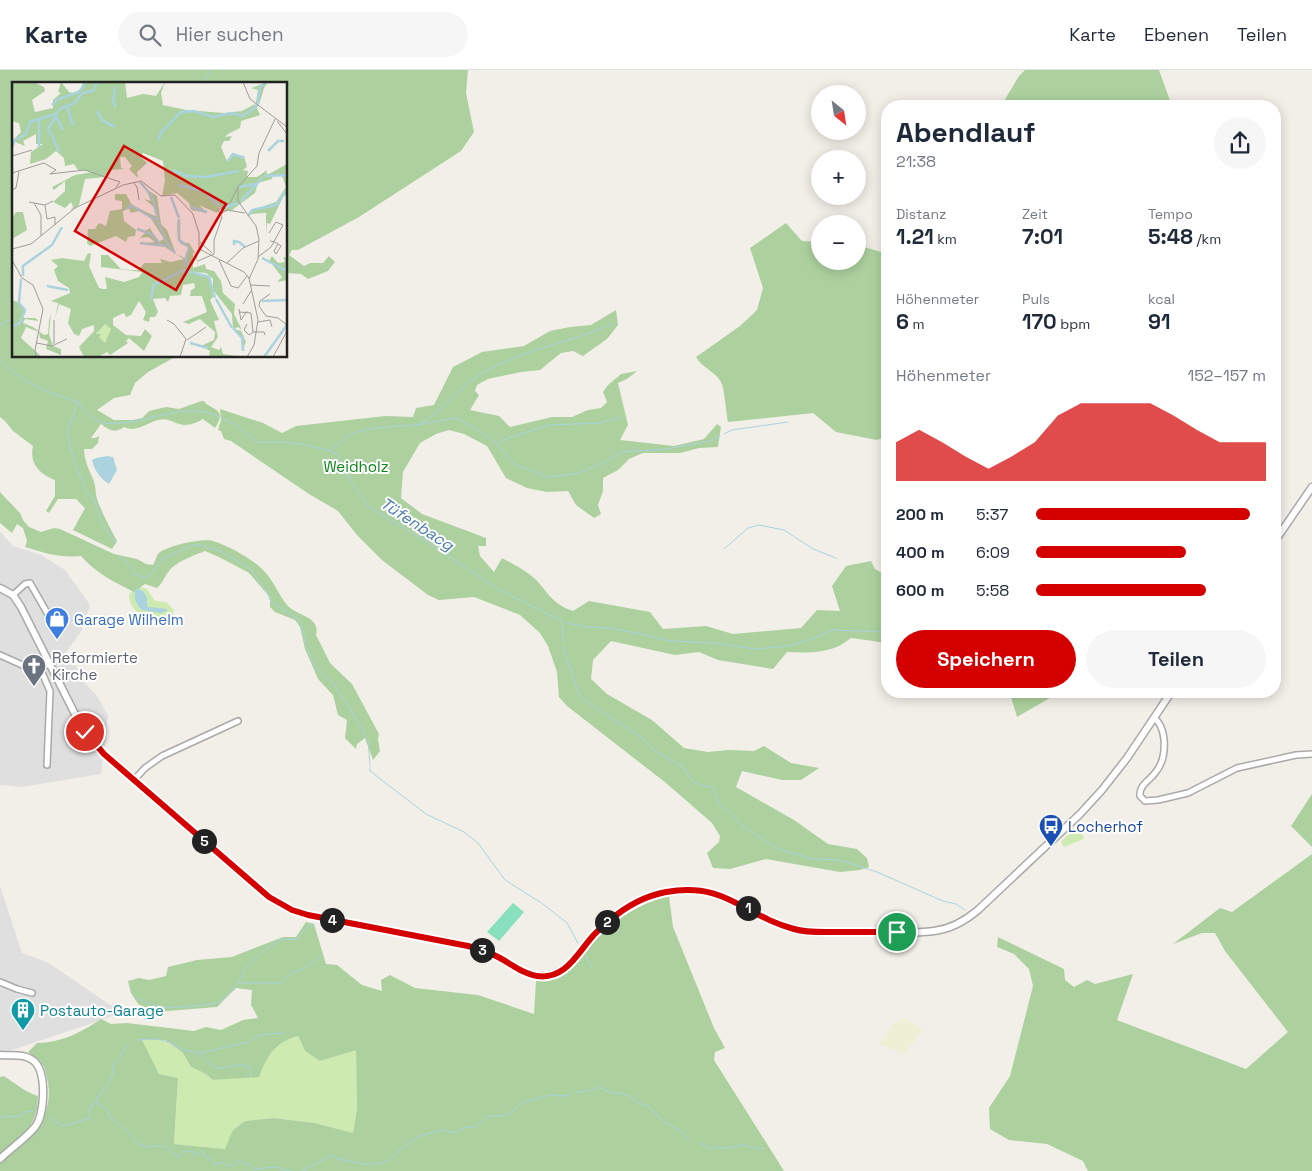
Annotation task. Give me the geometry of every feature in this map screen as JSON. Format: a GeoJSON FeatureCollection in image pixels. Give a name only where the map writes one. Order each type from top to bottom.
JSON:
{"type":"FeatureCollection","features":[{"type":"Feature","properties":{"kind":"street"},"geometry":{"type":"LineString","coordinates":[[1281,532],[1312,487]]}},
{"type":"Feature","properties":{"kind":"street"},"geometry":{"type":"LineString","coordinates":[[13,595],[25,584],[30,583],[54,626]]}},
{"type":"Feature","properties":{"kind":"street"},"geometry":{"type":"LineString","coordinates":[[0,588],[13,595],[21,607],[86,735],[101,751],[269,897],[292,910],[308,915],[468,946],[491,954],[536,976],[554,975],[568,967],[592,937],[619,912],[647,898],[673,891],[694,890],[710,892],[738,902],[782,925],[809,932],[934,931],[958,924],[978,910],[1091,802],[1115,774],[1167,698]]}},
{"type":"Feature","properties":{"kind":"street"},"geometry":{"type":"LineString","coordinates":[[0,654],[29,668],[40,668],[49,664]]}},
{"type":"Feature","properties":{"kind":"street"},"geometry":{"type":"LineString","coordinates":[[40,668],[50,691],[47,765]]}},
{"type":"Feature","properties":{"kind":"street"},"geometry":{"type":"LineString","coordinates":[[1154,718],[1161,726],[1165,746],[1159,768],[1140,791],[1140,796],[1145,801],[1188,793],[1237,768],[1296,755],[1312,754]]}},
{"type":"Feature","properties":{"kind":"street"},"geometry":{"type":"LineString","coordinates":[[134,780],[145,768],[162,756],[238,721]]}},
{"type":"Feature","properties":{"kind":"street"},"geometry":{"type":"LineString","coordinates":[[0,982],[32,993]]}},
{"type":"Feature","properties":{"kind":"street"},"geometry":{"type":"LineString","coordinates":[[0,1055],[23,1056],[33,1061],[41,1072],[43,1100],[40,1119],[35,1126],[0,1159]]}},
{"type":"Feature","properties":{"kind":"shaded area"},"geometry":{"type":"Polygon","coordinates":[[[0,532],[13,546],[41,555],[65,570],[90,605],[82,630],[59,662],[76,666],[82,680],[97,696],[108,716],[101,774],[22,787],[0,785],[0,532]]]}},
{"type":"Feature","properties":{"kind":"shaded area"},"geometry":{"type":"Polygon","coordinates":[[[0,886],[22,953],[47,962],[122,1013],[0,1054],[0,886]]]}},
{"type":"Feature","properties":{"kind":"green space"},"geometry":{"type":"Polygon","coordinates":[[[0,70],[468,70],[466,93],[474,132],[461,151],[359,217],[298,250],[292,250],[289,255],[304,266],[310,263],[323,263],[329,256],[335,262],[328,271],[308,279],[301,274],[288,273],[288,82],[12,82],[12,358],[173,358],[148,372],[135,383],[130,395],[114,398],[97,410],[114,420],[133,420],[142,418],[149,411],[166,407],[179,409],[204,401],[217,410],[220,416],[215,428],[203,419],[188,425],[182,425],[164,419],[133,429],[124,427],[115,431],[101,424],[91,438],[99,436],[98,443],[92,449],[84,449],[84,453],[94,481],[98,502],[117,541],[112,549],[73,530],[85,508],[76,499],[58,499],[49,513],[46,511],[55,496],[55,480],[44,475],[36,467],[32,458],[33,446],[13,431],[0,417],[0,70]]]}},
{"type":"Feature","properties":{"kind":"green space"},"geometry":{"type":"Polygon","coordinates":[[[1025,70],[1159,70],[1170,100],[1005,100],[1019,76],[1025,70]]]}},
{"type":"Feature","properties":{"kind":"green space"},"geometry":{"type":"Polygon","coordinates":[[[786,223],[802,241],[811,242],[811,270],[866,270],[866,247],[881,252],[881,438],[877,440],[836,432],[813,413],[728,422],[724,390],[721,382],[696,357],[740,326],[757,310],[763,288],[750,248],[786,223]]]}},
{"type":"Feature","properties":{"kind":"green space","name":"Weidholz"},"geometry":{"type":"Polygon","coordinates":[[[616,310],[618,325],[607,339],[583,356],[573,351],[561,353],[540,370],[488,379],[477,385],[475,391],[479,395],[470,410],[499,416],[510,427],[552,417],[572,417],[588,410],[601,408],[607,402],[603,392],[608,385],[621,374],[637,371],[618,383],[628,425],[620,440],[674,446],[704,439],[717,424],[721,427],[718,447],[699,448],[680,453],[643,453],[629,459],[618,470],[603,478],[603,491],[598,505],[601,514],[594,518],[576,505],[568,491],[547,492],[527,488],[506,478],[487,446],[464,434],[449,430],[436,434],[420,443],[403,472],[401,498],[422,514],[486,538],[486,546],[478,546],[480,556],[494,572],[502,558],[529,574],[553,599],[564,607],[573,611],[589,601],[650,612],[663,629],[706,626],[733,634],[801,628],[817,610],[840,611],[832,586],[846,566],[871,561],[875,569],[881,572],[881,642],[851,638],[828,650],[787,652],[773,669],[718,660],[699,652],[675,655],[611,641],[593,660],[591,679],[607,694],[652,720],[684,748],[708,752],[729,750],[754,751],[764,746],[791,763],[819,768],[801,780],[782,780],[742,771],[736,787],[794,820],[828,844],[857,849],[867,858],[869,867],[840,872],[766,859],[730,869],[713,868],[707,853],[719,842],[720,836],[712,823],[666,783],[567,706],[559,697],[557,672],[548,646],[540,633],[520,615],[474,597],[439,600],[428,595],[382,560],[357,535],[338,511],[309,494],[231,441],[224,439],[221,431],[218,430],[221,420],[220,409],[263,423],[282,433],[296,426],[385,416],[413,417],[416,408],[434,405],[453,367],[482,352],[524,346],[550,331],[591,325],[616,310]]]}},
{"type":"Feature","properties":{"kind":"green space"},"geometry":{"type":"Polygon","coordinates":[[[0,492],[20,513],[29,527],[41,532],[54,528],[60,529],[114,554],[137,559],[146,564],[153,565],[158,554],[168,548],[184,543],[208,540],[226,546],[252,561],[267,574],[291,609],[307,617],[315,624],[317,629],[316,635],[330,663],[352,684],[379,734],[380,751],[373,760],[365,738],[357,744],[356,749],[345,738],[347,720],[338,715],[333,695],[318,679],[305,649],[300,627],[295,620],[275,612],[270,607],[270,597],[249,573],[205,551],[186,559],[172,568],[157,588],[145,584],[134,592],[112,581],[81,556],[60,556],[25,547],[27,541],[23,528],[17,524],[12,533],[0,523],[0,492]]]}},
{"type":"Feature","properties":{"kind":"green space"},"geometry":{"type":"Polygon","coordinates":[[[137,586],[147,589],[155,601],[166,602],[174,610],[170,620],[149,617],[133,608],[129,595],[137,586]]]}},
{"type":"Feature","properties":{"kind":"green space"},"geometry":{"type":"Polygon","coordinates":[[[1011,698],[1050,698],[1017,717],[1011,698]]]}},
{"type":"Feature","properties":{"kind":"green space"},"geometry":{"type":"Polygon","coordinates":[[[1312,794],[1312,847],[1291,826],[1312,794]]]}},
{"type":"Feature","properties":{"kind":"green space"},"geometry":{"type":"Polygon","coordinates":[[[1076,827],[1084,837],[1083,839],[1064,847],[1061,842],[1076,827]]]}},
{"type":"Feature","properties":{"kind":"green space"},"geometry":{"type":"Polygon","coordinates":[[[1312,854],[1312,1171],[1088,1171],[1083,1161],[1047,1144],[1009,1140],[990,1129],[989,1108],[1010,1076],[1033,986],[1029,969],[1014,954],[997,947],[998,937],[1064,969],[1065,980],[1074,987],[1087,980],[1095,984],[1133,974],[1117,1020],[1246,1069],[1288,1032],[1225,951],[1215,933],[1202,933],[1173,944],[1220,908],[1232,912],[1312,854]]]}},
{"type":"Feature","properties":{"kind":"green space"},"geometry":{"type":"Polygon","coordinates":[[[669,896],[673,927],[714,1028],[725,1048],[715,1052],[714,1060],[784,1171],[0,1171],[0,1161],[29,1138],[43,1119],[47,1108],[49,1096],[46,1072],[40,1061],[28,1052],[37,1043],[46,1043],[71,1036],[101,1019],[111,1024],[127,1023],[194,1031],[206,1027],[221,1030],[243,1020],[258,1018],[251,1005],[252,990],[236,988],[217,1007],[155,1012],[138,1004],[131,993],[128,981],[139,978],[149,980],[166,976],[168,967],[197,960],[232,957],[283,937],[296,937],[306,922],[314,924],[326,964],[337,965],[362,985],[382,991],[381,980],[390,975],[415,988],[478,995],[534,1014],[536,981],[561,976],[609,927],[622,917],[652,901],[669,896]],[[298,1036],[283,1042],[273,1051],[259,1077],[213,1080],[191,1067],[183,1053],[165,1040],[142,1040],[159,1074],[178,1078],[174,1144],[225,1149],[233,1130],[245,1121],[274,1118],[315,1123],[353,1133],[357,1108],[356,1050],[320,1061],[305,1051],[298,1036]]]}},
{"type":"Feature","properties":{"kind":"green space"},"geometry":{"type":"Polygon","coordinates":[[[513,903],[524,912],[499,941],[487,932],[513,903]]]}},
{"type":"Feature","properties":{"kind":"green space"},"geometry":{"type":"Polygon","coordinates":[[[905,1018],[923,1030],[904,1054],[879,1044],[892,1024],[905,1018]]]}},
{"type":"Feature","properties":{"kind":"green space"},"geometry":{"type":"Polygon","coordinates":[[[298,1036],[305,1051],[320,1061],[356,1049],[357,1108],[353,1133],[315,1123],[274,1118],[245,1121],[233,1130],[226,1149],[174,1144],[178,1078],[159,1074],[141,1040],[164,1040],[183,1053],[191,1067],[213,1080],[259,1076],[273,1050],[283,1042],[298,1036]]]}},
{"type":"Feature","properties":{"kind":"green space"},"geometry":{"type":"Polygon","coordinates":[[[4,1076],[38,1096],[32,1123],[22,1136],[0,1154],[0,1077],[4,1076]]]}},
{"type":"Feature","properties":{"kind":"water"},"geometry":{"type":"Polygon","coordinates":[[[107,456],[113,457],[117,470],[109,484],[98,473],[92,460],[107,456]]]}},
{"type":"Feature","properties":{"kind":"water"},"geometry":{"type":"Polygon","coordinates":[[[137,588],[144,592],[147,598],[147,607],[169,610],[160,613],[142,610],[135,600],[137,588]]]}},
{"type":"Feature","properties":{"kind":"waterway"},"geometry":{"type":"LineString","coordinates":[[204,82],[210,70]]}},
{"type":"Feature","properties":{"kind":"waterway"},"geometry":{"type":"LineString","coordinates":[[0,325],[12,319]]}},
{"type":"Feature","properties":{"kind":"waterway"},"geometry":{"type":"LineString","coordinates":[[331,451],[346,438],[357,432],[376,428],[419,424],[436,413],[475,377],[499,364],[612,324]]}},
{"type":"Feature","properties":{"kind":"waterway"},"geometry":{"type":"LineString","coordinates":[[0,359],[18,375],[36,386],[78,402],[67,433],[74,461],[86,491],[95,502],[103,525],[116,544]]}},
{"type":"Feature","properties":{"kind":"waterway"},"geometry":{"type":"LineString","coordinates":[[79,402],[87,413],[98,421],[115,424],[183,411],[195,411],[219,417]]}},
{"type":"Feature","properties":{"kind":"waterway"},"geometry":{"type":"LineString","coordinates":[[498,443],[549,425],[600,423],[621,417]]}},
{"type":"Feature","properties":{"kind":"waterway","name":"Tüfenbacg"},"geometry":{"type":"LineString","coordinates":[[221,418],[235,424],[257,442],[284,442],[331,451],[339,457],[345,472],[369,507],[429,543],[498,589],[562,621],[562,624]]}},
{"type":"Feature","properties":{"kind":"waterway"},"geometry":{"type":"LineString","coordinates":[[417,425],[456,418],[481,432],[497,444],[514,464],[548,477],[578,473],[603,463],[622,452],[667,449],[709,441],[720,436]]}},
{"type":"Feature","properties":{"kind":"waterway"},"geometry":{"type":"LineString","coordinates":[[724,434],[732,430],[788,422]]}},
{"type":"Feature","properties":{"kind":"waterway"},"geometry":{"type":"LineString","coordinates":[[724,549],[748,528],[759,525],[784,530],[813,549],[836,558]]}},
{"type":"Feature","properties":{"kind":"waterway"},"geometry":{"type":"LineString","coordinates":[[121,557],[134,573],[145,578],[150,575],[162,559],[193,545],[201,545],[222,552],[250,569],[267,592],[271,602],[301,621],[305,642],[312,661],[318,670],[333,683],[368,740],[370,765]]}},
{"type":"Feature","properties":{"kind":"waterway"},"geometry":{"type":"LineString","coordinates":[[567,623],[586,627],[609,628],[670,641],[716,643],[755,649],[788,646],[812,639],[832,630],[881,632]]}},
{"type":"Feature","properties":{"kind":"waterway"},"geometry":{"type":"LineString","coordinates":[[563,626],[563,633]]}},
{"type":"Feature","properties":{"kind":"waterway"},"geometry":{"type":"LineString","coordinates":[[563,635],[564,643]]}},
{"type":"Feature","properties":{"kind":"waterway"},"geometry":{"type":"LineString","coordinates":[[564,646],[580,697],[639,736],[657,752],[683,767],[693,782],[712,788],[719,804],[732,814],[741,825],[778,849],[813,859],[840,860],[877,872],[943,901],[956,904],[965,910]]}},
{"type":"Feature","properties":{"kind":"waterway"},"geometry":{"type":"LineString","coordinates":[[370,767],[370,771],[426,814],[464,832],[478,843],[505,880],[543,904],[567,923],[578,943]]}},
{"type":"Feature","properties":{"kind":"waterway"},"geometry":{"type":"LineString","coordinates":[[239,982],[245,969],[261,953],[280,940],[297,938],[307,927],[313,924]]}},
{"type":"Feature","properties":{"kind":"waterway"},"geometry":{"type":"LineString","coordinates":[[137,998],[160,1007],[206,1005],[224,999],[238,983],[280,983],[291,973],[303,969],[322,954]]}},
{"type":"Feature","properties":{"kind":"waterway"},"geometry":{"type":"LineString","coordinates":[[586,957],[591,967]]}},
{"type":"Feature","properties":{"kind":"waterway"},"geometry":{"type":"LineString","coordinates":[[137,1040],[157,1039],[171,1043],[183,1050],[200,1053],[248,1042],[259,1035],[284,1033]]}},
{"type":"Feature","properties":{"kind":"waterway"},"geometry":{"type":"LineString","coordinates":[[97,1103],[96,1098],[101,1095],[112,1077],[113,1065],[129,1044]]}},
{"type":"Feature","properties":{"kind":"waterway"},"geometry":{"type":"LineString","coordinates":[[201,1054],[207,1062],[219,1068],[236,1065],[250,1067],[251,1076]]}},
{"type":"Feature","properties":{"kind":"waterway"},"geometry":{"type":"LineString","coordinates":[[576,1093],[598,1087],[612,1093],[629,1096],[638,1103],[648,1106],[664,1122],[682,1132],[689,1140]]}},
{"type":"Feature","properties":{"kind":"waterway"},"geometry":{"type":"LineString","coordinates":[[302,1171],[332,1155],[338,1159],[368,1165],[371,1163],[378,1164],[388,1161],[399,1150],[420,1136],[443,1130],[457,1132],[466,1127],[476,1127],[489,1116],[509,1114],[521,1103],[550,1095],[565,1096],[571,1094]]}},
{"type":"Feature","properties":{"kind":"waterway"},"geometry":{"type":"LineString","coordinates":[[49,1117],[62,1126],[72,1124],[88,1119],[91,1105],[97,1103],[109,1111],[108,1115],[129,1133],[137,1143],[145,1146],[165,1147],[177,1157],[184,1151],[193,1151],[197,1155],[202,1151],[204,1156],[211,1159],[215,1165],[222,1162],[231,1166],[240,1161],[249,1164],[255,1169],[277,1167],[292,1171]]}},
{"type":"Feature","properties":{"kind":"waterway"},"geometry":{"type":"LineString","coordinates":[[0,1119],[2,1117],[19,1116],[28,1111],[34,1112]]}},
{"type":"Feature","properties":{"kind":"waterway"},"geometry":{"type":"LineString","coordinates":[[699,1143],[712,1149],[743,1145],[760,1149],[764,1148]]}},
{"type":"Feature","properties":{"kind":"place","name":"Garage Wilhelm"},"geometry":{"type":"Point","coordinates":[57,640]}},
{"type":"Feature","properties":{"kind":"place","name":"Reformierte Kirche"},"geometry":{"type":"Point","coordinates":[34,687]}},
{"type":"Feature","properties":{"kind":"place","name":"Locherhof"},"geometry":{"type":"Point","coordinates":[1051,847]}},
{"type":"Feature","properties":{"kind":"place","name":"Postauto-Garage"},"geometry":{"type":"Point","coordinates":[23,1031]}},
{"type":"Feature","properties":{"kind":"route"},"geometry":{"type":"LineString","coordinates":[[85,732],[104,754],[269,897],[283,906],[308,915],[452,942],[484,950],[536,976],[554,975],[568,967],[600,928],[619,912],[647,898],[673,891],[694,890],[723,896],[774,922],[795,930],[809,932],[897,932]]}}]}
